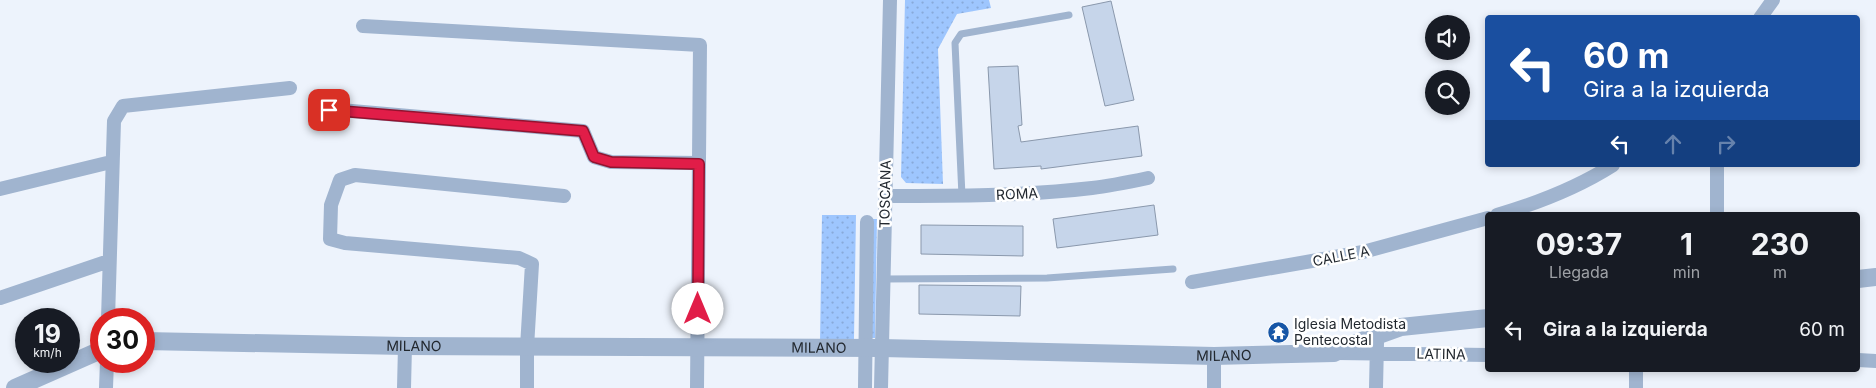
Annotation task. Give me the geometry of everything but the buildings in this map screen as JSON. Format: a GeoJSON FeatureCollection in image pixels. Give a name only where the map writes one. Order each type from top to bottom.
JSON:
{"type":"FeatureCollection","features":[{"type":"Feature","properties":{"kind":"street","name":"TOSCANA"},"geometry":{"type":"LineString","coordinates":[[865,388],[874,348],[883,279],[890,0]]}},
{"type":"Feature","properties":{"kind":"street"},"geometry":{"type":"LineString","coordinates":[[1762,15],[1773,0]]}},
{"type":"Feature","properties":{"kind":"street"},"geometry":{"type":"LineString","coordinates":[[363,26],[700,45],[697,388]]}},
{"type":"Feature","properties":{"kind":"street"},"geometry":{"type":"LineString","coordinates":[[108,308],[111,162],[114,122],[123,106],[290,88]]}},
{"type":"Feature","properties":{"kind":"street"},"geometry":{"type":"LineString","coordinates":[[329,110],[583,131],[594,157],[611,162],[699,164]]}},
{"type":"Feature","properties":{"kind":"street"},"geometry":{"type":"LineString","coordinates":[[0,189],[111,162]]}},
{"type":"Feature","properties":{"kind":"street"},"geometry":{"type":"LineString","coordinates":[[1506,212],[1557,195],[1589,180],[1610,167]]}},
{"type":"Feature","properties":{"kind":"street"},"geometry":{"type":"LineString","coordinates":[[1717,212],[1718,167]]}},
{"type":"Feature","properties":{"kind":"street"},"geometry":{"type":"LineString","coordinates":[[527,388],[527,347],[532,264],[518,258],[345,243],[330,239],[331,205],[340,180],[355,176],[564,196]]}},
{"type":"Feature","properties":{"kind":"street","name":"ROMA"},"geometry":{"type":"LineString","coordinates":[[885,196],[962,196],[1047,192],[1093,188],[1148,178]]}},
{"type":"Feature","properties":{"kind":"street","name":"CALLE A"},"geometry":{"type":"LineString","coordinates":[[1192,282],[1363,252],[1485,219]]}},
{"type":"Feature","properties":{"kind":"street","name":"TOSCANA"},"geometry":{"type":"LineString","coordinates":[[867,222],[874,348],[881,388]]}},
{"type":"Feature","properties":{"kind":"street"},"geometry":{"type":"LineString","coordinates":[[0,298],[109,261]]}},
{"type":"Feature","properties":{"kind":"street"},"geometry":{"type":"LineString","coordinates":[[1860,279],[1876,277]]}},
{"type":"Feature","properties":{"kind":"street","name":"MILANO"},"geometry":{"type":"LineString","coordinates":[[155,341],[405,346],[874,348],[1214,356],[1334,353],[1377,344],[1401,327],[1485,318]]}},
{"type":"Feature","properties":{"kind":"street"},"geometry":{"type":"LineString","coordinates":[[1376,388],[1377,344]]}},
{"type":"Feature","properties":{"kind":"street","name":"LATINA"},"geometry":{"type":"LineString","coordinates":[[1377,344],[1485,355]]}},
{"type":"Feature","properties":{"kind":"street"},"geometry":{"type":"LineString","coordinates":[[404,388],[405,346]]}},
{"type":"Feature","properties":{"kind":"street"},"geometry":{"type":"LineString","coordinates":[[15,388],[90,355]]}},
{"type":"Feature","properties":{"kind":"street"},"geometry":{"type":"LineString","coordinates":[[1214,356],[1214,388]]}},
{"type":"Feature","properties":{"kind":"street"},"geometry":{"type":"LineString","coordinates":[[1860,360],[1876,361]]}},
{"type":"Feature","properties":{"kind":"street"},"geometry":{"type":"LineString","coordinates":[[1636,372],[1636,388]]}},
{"type":"Feature","properties":{"kind":"street"},"geometry":{"type":"LineString","coordinates":[[106,388],[107,373]]}},
{"type":"Feature","properties":{"kind":"lane"},"geometry":{"type":"LineString","coordinates":[[962,196],[955,42],[961,34],[1069,15]]}},
{"type":"Feature","properties":{"kind":"lane"},"geometry":{"type":"LineString","coordinates":[[883,279],[1048,278],[1173,270]]}},
{"type":"Feature","properties":{"kind":"shaded area"},"geometry":{"type":"Polygon","coordinates":[[[905,0],[989,0],[991,8],[957,14],[938,49],[943,184],[906,183],[901,177],[905,0]]]}},
{"type":"Feature","properties":{"kind":"shaded area"},"geometry":{"type":"Polygon","coordinates":[[[822,215],[856,215],[854,339],[850,343],[820,343],[822,215]]]}},
{"type":"Feature","properties":{"kind":"shaded area"},"geometry":{"type":"Polygon","coordinates":[[[873,219],[877,219],[875,338],[871,338],[873,219]]]}},
{"type":"Feature","properties":{"kind":"place","name":"Iglesia Metodista Pentecostal"},"geometry":{"type":"Point","coordinates":[1278,332]}},
{"type":"Feature","properties":{"kind":"route"},"geometry":{"type":"LineString","coordinates":[[329,110],[583,131],[594,157],[611,162],[699,164],[698,309]]}}]}
